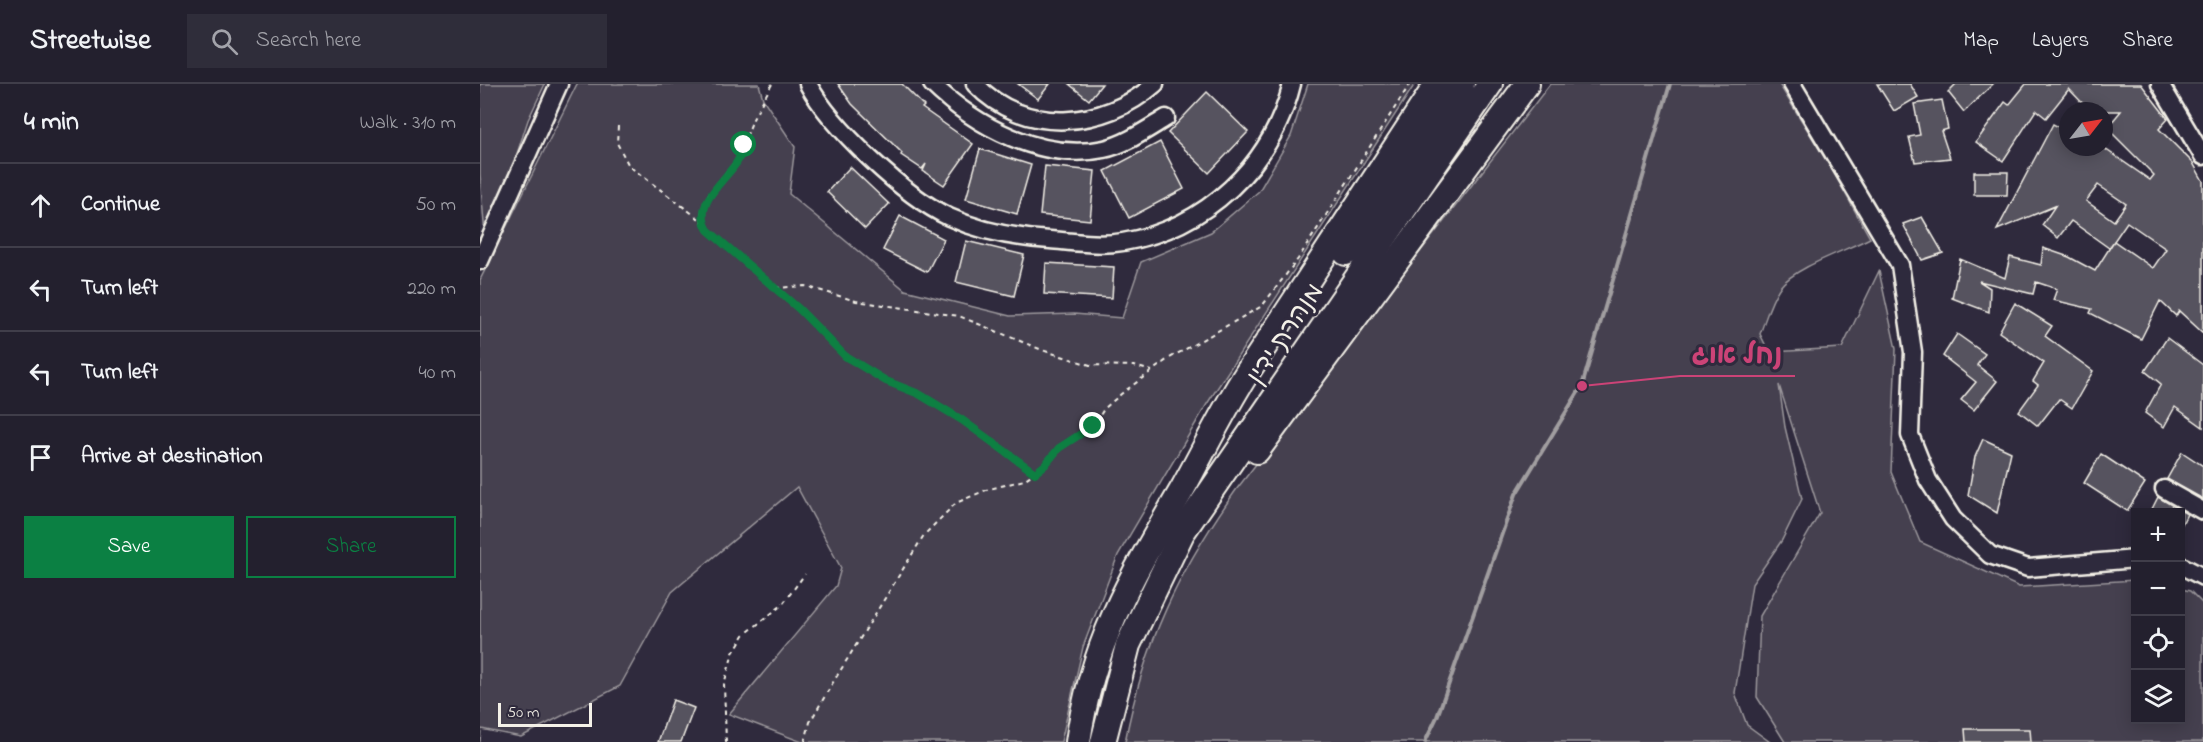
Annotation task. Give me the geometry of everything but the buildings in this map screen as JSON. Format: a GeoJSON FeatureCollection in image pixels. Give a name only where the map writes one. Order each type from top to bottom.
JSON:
{"type":"FeatureCollection","features":[{"type":"Feature","properties":{"kind":"highway"},"geometry":{"type":"LineString","coordinates":[[1078,742],[1082,713],[1098,650],[1122,594],[1246,374],[1437,84]]}},
{"type":"Feature","properties":{"kind":"highway","name":"מנהרת ידין"},"geometry":{"type":"LineString","coordinates":[[1182,489],[1462,84]]}},
{"type":"Feature","properties":{"kind":"highway","name":"מנהרת ידין"},"geometry":{"type":"LineString","coordinates":[[1137,622],[1188,523],[1490,84]]}},
{"type":"Feature","properties":{"kind":"highway"},"geometry":{"type":"LineString","coordinates":[[1103,742],[1118,680],[1137,622],[1170,565],[1527,84]]}},
{"type":"Feature","properties":{"kind":"street"},"geometry":{"type":"LineString","coordinates":[[480,261],[559,84]]}},
{"type":"Feature","properties":{"kind":"street"},"geometry":{"type":"LineString","coordinates":[[808,84],[873,161],[921,201],[950,217],[986,230],[1027,238],[1077,243],[1121,242],[1164,231],[1217,201],[1238,183],[1267,147],[1279,125],[1292,84]]}},
{"type":"Feature","properties":{"kind":"street"},"geometry":{"type":"LineString","coordinates":[[932,84],[977,121],[1027,142],[1054,149],[1084,152],[1105,149],[1132,138],[1166,118]]}},
{"type":"Feature","properties":{"kind":"street"},"geometry":{"type":"LineString","coordinates":[[975,84],[1006,107],[1043,119],[1061,122],[1104,115],[1147,86]]}},
{"type":"Feature","properties":{"kind":"street"},"geometry":{"type":"LineString","coordinates":[[1792,84],[1900,265],[1913,352],[1910,435],[1928,480],[1953,519],[1990,555],[2028,568],[2131,559]]}},
{"type":"Feature","properties":{"kind":"street"},"geometry":{"type":"LineString","coordinates":[[2160,84],[2203,156]]}},
{"type":"Feature","properties":{"kind":"street"},"geometry":{"type":"LineString","coordinates":[[2164,489],[2203,511]]}},
{"type":"Feature","properties":{"kind":"street"},"geometry":{"type":"LineString","coordinates":[[2185,567],[2203,577]]}},
{"type":"Feature","properties":{"kind":"path"},"geometry":{"type":"LineString","coordinates":[[702,221],[702,213],[709,196],[737,161],[753,119],[772,84]]}},
{"type":"Feature","properties":{"kind":"path"},"geometry":{"type":"LineString","coordinates":[[805,742],[810,722],[924,535],[956,503],[986,490],[1024,480],[1035,473],[1059,448],[1093,426],[1104,409],[1152,371],[1197,341],[1262,306],[1298,259],[1410,84]]}},
{"type":"Feature","properties":{"kind":"path"},"geometry":{"type":"LineString","coordinates":[[618,126],[617,143],[629,166],[702,221],[708,230],[775,288],[845,356],[886,381],[919,394],[962,420],[1035,473]]}},
{"type":"Feature","properties":{"kind":"path"},"geometry":{"type":"LineString","coordinates":[[775,288],[805,286],[856,302],[959,316],[1042,350],[1090,365],[1134,366],[1152,371]]}},
{"type":"Feature","properties":{"kind":"path"},"geometry":{"type":"LineString","coordinates":[[726,742],[724,684],[733,652],[744,635],[782,605],[806,574]]}},
{"type":"Feature","properties":{"kind":"shaded area"},"geometry":{"type":"Polygon","coordinates":[[[480,84],[545,84],[528,120],[486,248],[480,174],[480,84]]]}},
{"type":"Feature","properties":{"kind":"shaded area"},"geometry":{"type":"Polygon","coordinates":[[[577,84],[759,84],[763,99],[795,147],[789,194],[905,290],[1010,316],[1074,314],[1122,318],[1141,262],[1211,232],[1259,191],[1291,136],[1308,84],[1415,84],[1207,404],[1118,555],[1083,647],[1061,742],[802,742],[729,714],[836,586],[841,568],[797,487],[672,592],[620,686],[521,737],[481,729],[480,742],[480,280],[577,84]]]}},
{"type":"Feature","properties":{"kind":"shaded area"},"geometry":{"type":"Polygon","coordinates":[[[1550,84],[1779,84],[1831,168],[1870,238],[1809,266],[1780,287],[1760,334],[1769,352],[1842,348],[1879,271],[1896,349],[1891,472],[1920,542],[2019,587],[2131,580],[2131,724],[2185,724],[2185,590],[2190,591],[2203,604],[2203,742],[1785,742],[1757,697],[1760,616],[1820,513],[1779,385],[1785,427],[1802,499],[1782,540],[1752,584],[1735,693],[1747,725],[1770,742],[1125,742],[1142,672],[1166,610],[1197,550],[1236,490],[1550,84]]]}},
{"type":"Feature","properties":{"kind":"waterway"},"geometry":{"type":"LineString","coordinates":[[1425,742],[1437,717],[1516,494],[1582,386],[1670,84]]}},
{"type":"Feature","properties":{"kind":"place","name":"נחל אוג"},"geometry":{"type":"Point","coordinates":[1582,386]}},
{"type":"Feature","properties":{"kind":"route"},"geometry":{"type":"LineString","coordinates":[[744,145],[737,161],[709,196],[702,213],[702,221],[708,230],[799,309],[845,356],[886,381],[919,394],[962,420],[1035,473],[1059,448],[1093,426]]}}]}
